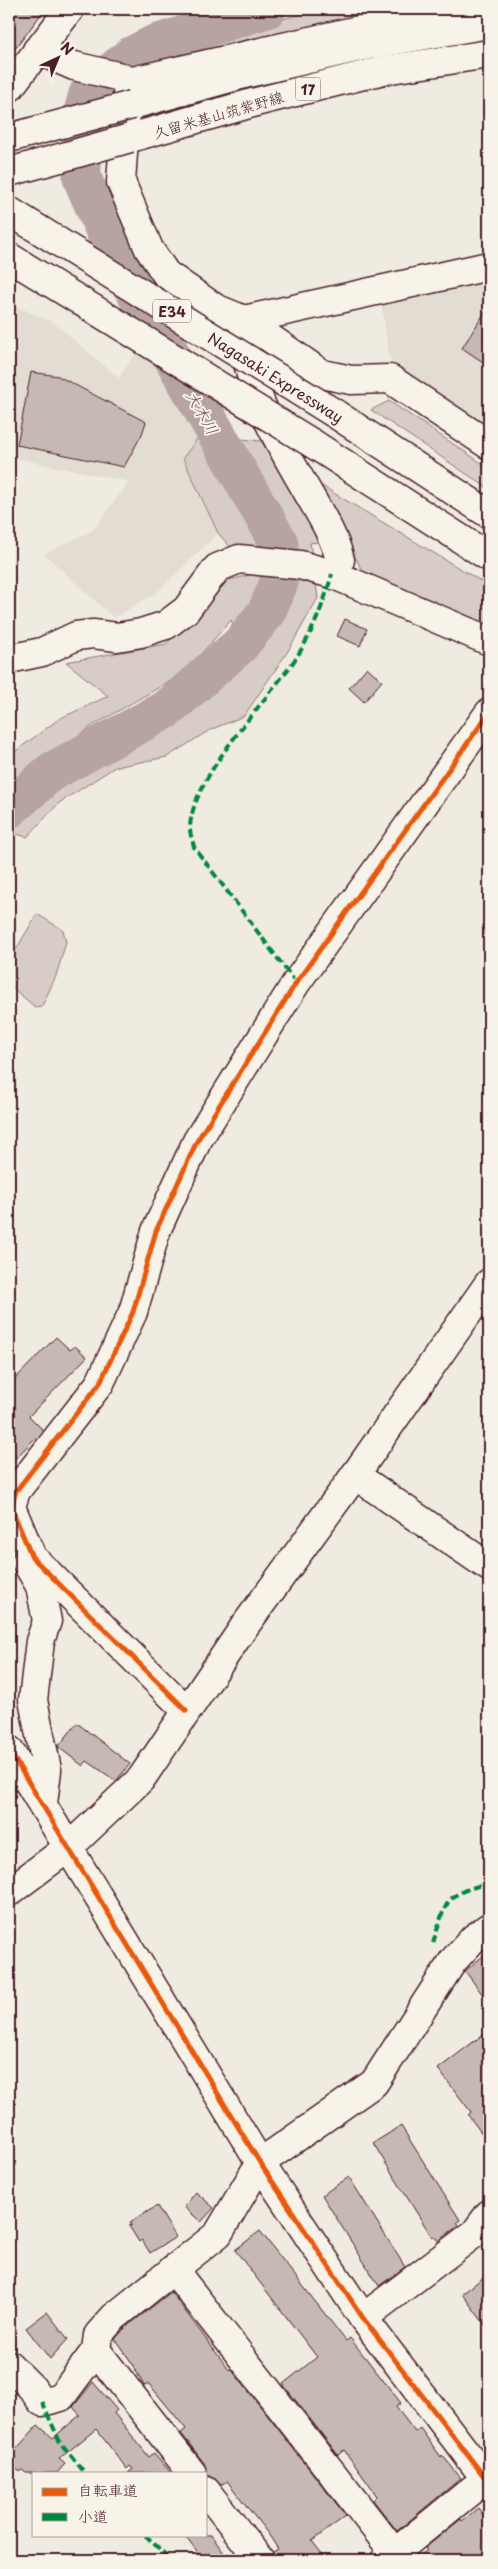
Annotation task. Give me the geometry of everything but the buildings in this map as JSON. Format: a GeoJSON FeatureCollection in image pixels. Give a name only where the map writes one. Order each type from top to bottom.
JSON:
{"type":"FeatureCollection","features":[{"type":"Feature","properties":{"kind":"main road"},"geometry":{"type":"LineString","coordinates":[[12,75],[37,50],[70,9]]}},
{"type":"Feature","properties":{"kind":"main road"},"geometry":{"type":"LineString","coordinates":[[37,50],[127,88],[354,31],[474,9]]}},
{"type":"Feature","properties":{"kind":"main road","name":"久留米基山筑紫野線"},"geometry":{"type":"LineString","coordinates":[[9,138],[65,123],[127,88],[248,74],[368,45],[489,24]]}},
{"type":"Feature","properties":{"kind":"main road","name":"久留米基山筑紫野線"},"geometry":{"type":"LineString","coordinates":[[9,172],[256,102],[384,70],[489,54]]}},
{"type":"Feature","properties":{"kind":"main road"},"geometry":{"type":"LineString","coordinates":[[127,88],[121,182],[149,249],[166,274],[215,308],[244,320],[322,374],[352,380],[390,379],[489,445]]}},
{"type":"Feature","properties":{"kind":"main road","name":"Nagasaki Expressway"},"geometry":{"type":"LineString","coordinates":[[9,211],[334,413],[489,514]]}},
{"type":"Feature","properties":{"kind":"main road","name":"E34"},"geometry":{"type":"LineString","coordinates":[[9,257],[315,445],[489,558]]}},
{"type":"Feature","properties":{"kind":"main road"},"geometry":{"type":"LineString","coordinates":[[244,320],[489,266]]}},
{"type":"Feature","properties":{"kind":"main road"},"geometry":{"type":"LineString","coordinates":[[244,320],[244,333],[251,376],[277,440],[336,540],[340,560],[332,574]]}},
{"type":"Feature","properties":{"kind":"main road"},"geometry":{"type":"LineString","coordinates":[[9,659],[42,652],[76,636],[93,634],[117,637],[141,633],[166,625],[186,610],[217,568],[239,559],[300,565],[332,574],[489,641]]}},
{"type":"Feature","properties":{"kind":"main road"},"geometry":{"type":"LineString","coordinates":[[42,1804],[46,1770],[32,1700],[40,1641],[47,1621],[40,1586],[22,1563],[11,1507],[16,1491],[100,1383],[133,1312],[156,1231],[197,1142],[296,983],[489,713]]}},
{"type":"Feature","properties":{"kind":"main road"},"geometry":{"type":"LineString","coordinates":[[9,1892],[69,1847],[141,1779],[186,1710],[356,1475],[489,1283]]}},
{"type":"Feature","properties":{"kind":"main road"},"geometry":{"type":"LineString","coordinates":[[356,1475],[489,1567]]}},
{"type":"Feature","properties":{"kind":"main road"},"geometry":{"type":"LineString","coordinates":[[22,1563],[186,1710]]}},
{"type":"Feature","properties":{"kind":"main road"},"geometry":{"type":"LineString","coordinates":[[9,1750],[260,2163],[364,2318],[486,2484],[394,2558],[173,2270]]}},
{"type":"Feature","properties":{"kind":"main road"},"geometry":{"type":"LineString","coordinates":[[9,2365],[32,2388],[42,2402],[61,2397],[96,2350],[98,2335],[114,2317],[218,2234],[260,2163],[374,2083],[453,1961],[474,1938],[489,1926]]}},
{"type":"Feature","properties":{"kind":"main road"},"geometry":{"type":"LineString","coordinates":[[364,2318],[475,2233],[489,2214]]}},
{"type":"Feature","properties":{"kind":"main road"},"geometry":{"type":"LineString","coordinates":[[96,2350],[191,2472]]}},
{"type":"Feature","properties":{"kind":"main road"},"geometry":{"type":"LineString","coordinates":[[208,2494],[260,2560]]}},
{"type":"Feature","properties":{"kind":"shaded area"},"geometry":{"type":"Polygon","coordinates":[[[311,9],[384,9],[380,18],[148,71],[169,50],[298,15],[311,9]]]}},
{"type":"Feature","properties":{"kind":"shaded area"},"geometry":{"type":"Polygon","coordinates":[[[489,275],[489,434],[392,371],[381,303],[489,275]]]}},
{"type":"Feature","properties":{"kind":"shaded area"},"geometry":{"type":"Polygon","coordinates":[[[9,303],[53,322],[119,378],[141,345],[200,435],[183,459],[218,533],[156,593],[114,618],[44,554],[93,530],[129,482],[9,457],[9,303]]]}},
{"type":"Feature","properties":{"kind":"shaded area"},"geometry":{"type":"Polygon","coordinates":[[[389,401],[489,468],[489,489],[371,410],[389,401]]]}},
{"type":"Feature","properties":{"kind":"shaded area"},"geometry":{"type":"Polygon","coordinates":[[[200,435],[261,441],[292,489],[317,483],[489,586],[489,626],[367,581],[346,538],[310,543],[318,598],[288,651],[244,716],[210,730],[167,757],[115,767],[59,803],[27,837],[9,832],[9,822],[61,774],[173,718],[244,652],[231,620],[184,673],[92,726],[9,787],[9,756],[59,719],[108,696],[66,662],[166,644],[229,580],[254,574],[218,533],[183,458],[200,435]]]}},
{"type":"Feature","properties":{"kind":"shaded area"},"geometry":{"type":"Polygon","coordinates":[[[37,914],[63,930],[66,942],[56,976],[42,1006],[35,1007],[9,985],[14,953],[37,914]]]}},
{"type":"Feature","properties":{"kind":"waterway","name":"大木川"},"geometry":{"type":"LineString","coordinates":[[9,809],[51,772],[167,709],[240,645],[266,613],[279,583],[279,543],[118,262],[82,178],[82,116],[88,94],[103,79],[131,56],[155,44],[267,9]]}},
{"type":"Feature","properties":{"kind":"marked path"},"geometry":{"type":"LineString","coordinates":[[296,983],[194,847],[190,829],[193,809],[216,764],[232,740],[296,658],[308,638],[332,574]]}},
{"type":"Feature","properties":{"kind":"marked path"},"geometry":{"type":"LineString","coordinates":[[433,1943],[441,1917],[449,1901],[463,1891],[489,1883]]}},
{"type":"Feature","properties":{"kind":"marked path"},"geometry":{"type":"LineString","coordinates":[[42,2402],[60,2442],[84,2472]]}},
{"type":"Feature","properties":{"kind":"marked path"},"geometry":{"type":"LineString","coordinates":[[146,2536],[171,2560]]}},
{"type":"Feature","properties":{"kind":"cycle path"},"geometry":{"type":"LineString","coordinates":[[186,1710],[32,1557],[11,1507],[16,1491],[100,1383],[133,1312],[156,1231],[197,1141],[296,983],[489,713]]}},
{"type":"Feature","properties":{"kind":"cycle path"},"geometry":{"type":"LineString","coordinates":[[9,1750],[260,2163],[363,2318],[486,2479]]}}]}
